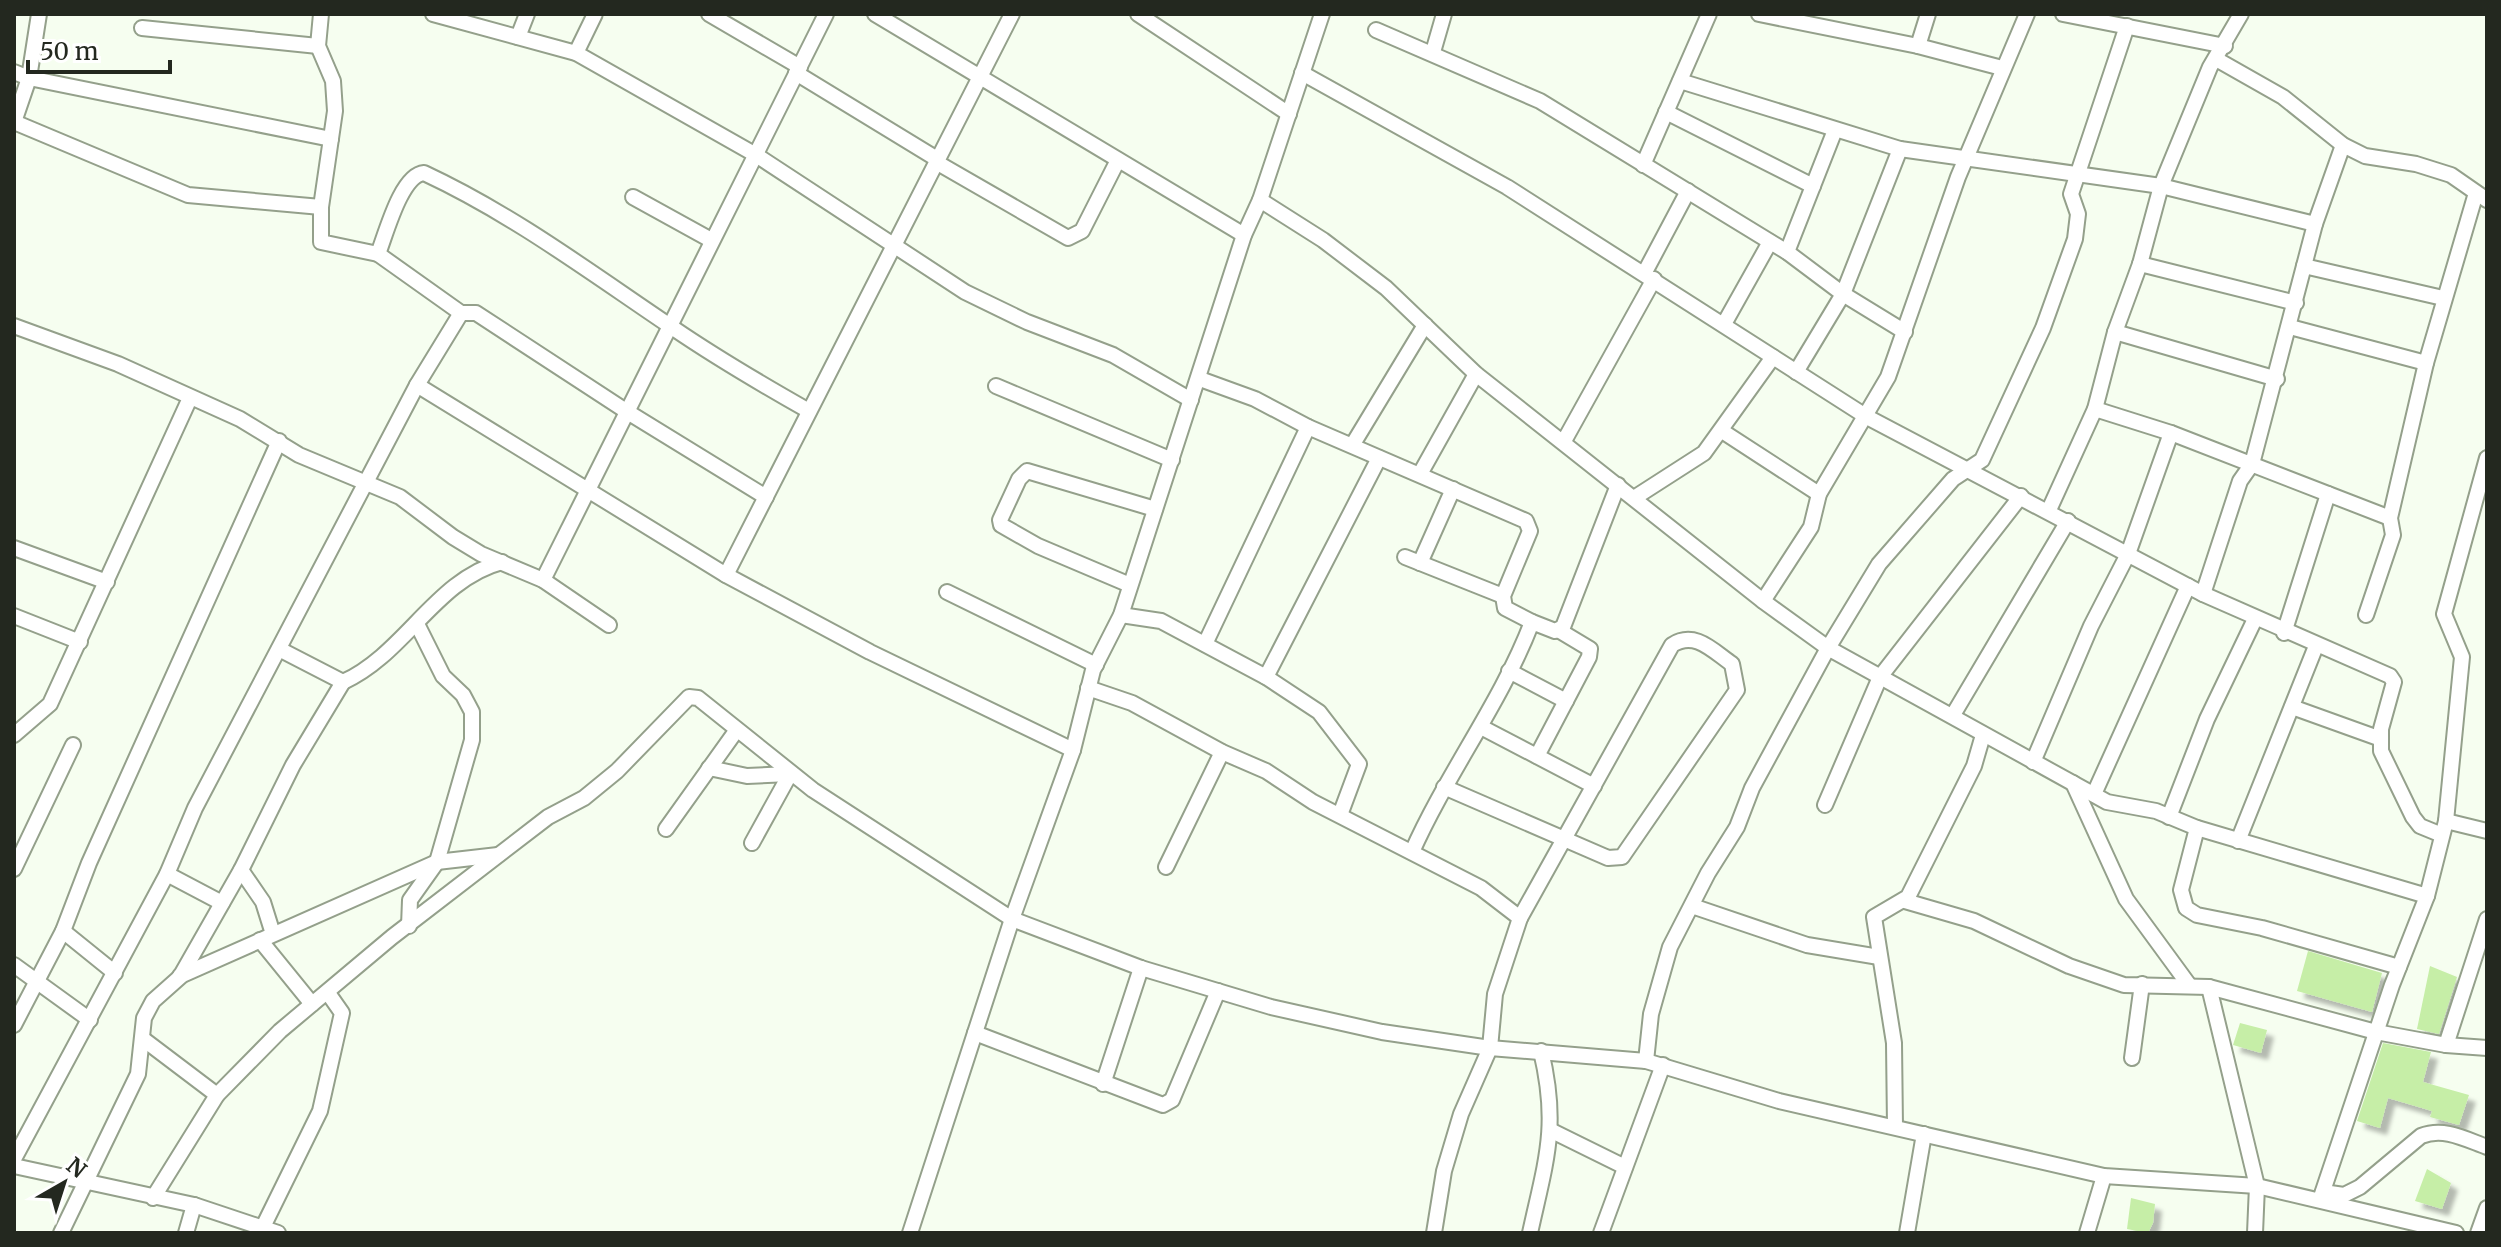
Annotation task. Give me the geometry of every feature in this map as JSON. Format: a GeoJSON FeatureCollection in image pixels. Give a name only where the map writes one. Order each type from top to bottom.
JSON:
{"type":"FeatureCollection","features":[{"type":"Feature","properties":{"kind":"street"},"geometry":{"type":"LineString","coordinates":[[39,14],[29,78],[14,122],[188,195],[321,207]]}},
{"type":"Feature","properties":{"kind":"street"},"geometry":{"type":"LineString","coordinates":[[321,14],[318,46],[333,81],[335,111],[321,207],[321,242],[378,254],[461,313],[476,313],[766,497]]}},
{"type":"Feature","properties":{"kind":"street"},"geometry":{"type":"LineString","coordinates":[[433,14],[576,53],[756,155],[965,292],[1027,322],[1113,355],[1191,400]]}},
{"type":"Feature","properties":{"kind":"street"},"geometry":{"type":"LineString","coordinates":[[518,37],[527,14]]}},
{"type":"Feature","properties":{"kind":"street"},"geometry":{"type":"LineString","coordinates":[[576,53],[595,14]]}},
{"type":"Feature","properties":{"kind":"street"},"geometry":{"type":"LineString","coordinates":[[709,14],[936,161],[1068,238],[1082,231],[1118,160]]}},
{"type":"Feature","properties":{"kind":"street"},"geometry":{"type":"LineString","coordinates":[[543,580],[826,14]]}},
{"type":"Feature","properties":{"kind":"street"},"geometry":{"type":"LineString","coordinates":[[875,14],[1244,235]]}},
{"type":"Feature","properties":{"kind":"street"},"geometry":{"type":"LineString","coordinates":[[726,575],[1012,14]]}},
{"type":"Feature","properties":{"kind":"street"},"geometry":{"type":"LineString","coordinates":[[1138,14],[1289,114]]}},
{"type":"Feature","properties":{"kind":"street"},"geometry":{"type":"LineString","coordinates":[[910,1233],[1012,919],[1073,750],[1088,688],[1121,615],[1200,379],[1244,235],[1260,200],[1322,14]]}},
{"type":"Feature","properties":{"kind":"street"},"geometry":{"type":"LineString","coordinates":[[1433,52],[1444,14]]}},
{"type":"Feature","properties":{"kind":"street"},"geometry":{"type":"LineString","coordinates":[[1643,165],[1709,14]]}},
{"type":"Feature","properties":{"kind":"street"},"geometry":{"type":"LineString","coordinates":[[1759,14],[1918,46],[2002,68]]}},
{"type":"Feature","properties":{"kind":"street"},"geometry":{"type":"LineString","coordinates":[[1831,29],[1836,14]]}},
{"type":"Feature","properties":{"kind":"street"},"geometry":{"type":"LineString","coordinates":[[1918,46],[1928,14]]}},
{"type":"Feature","properties":{"kind":"street"},"geometry":{"type":"LineString","coordinates":[[1763,601],[1811,527],[1819,494],[1888,377],[1965,159],[2027,14]]}},
{"type":"Feature","properties":{"kind":"street"},"geometry":{"type":"LineString","coordinates":[[2063,14],[2225,46]]}},
{"type":"Feature","properties":{"kind":"street"},"geometry":{"type":"LineString","coordinates":[[2049,510],[2095,409],[2115,332],[2140,264],[2161,186],[2216,59],[2241,14]]}},
{"type":"Feature","properties":{"kind":"street"},"geometry":{"type":"LineString","coordinates":[[1646,1061],[1651,1014],[1670,947],[1737,827],[1752,788],[1828,648],[1879,564],[1967,467],[1982,460],[2043,328],[2075,239],[2078,214],[2071,194],[2127,26]]}},
{"type":"Feature","properties":{"kind":"street"},"geometry":{"type":"LineString","coordinates":[[142,28],[318,46]]}},
{"type":"Feature","properties":{"kind":"street"},"geometry":{"type":"LineString","coordinates":[[1376,30],[1433,52],[1540,101],[1787,252],[1843,294],[1905,332]]}},
{"type":"Feature","properties":{"kind":"street"},"geometry":{"type":"LineString","coordinates":[[2216,59],[2283,97],[2343,145],[2365,156],[2416,164],[2451,175],[2482,197],[2443,298],[2390,518],[2393,535],[2366,615]]}},
{"type":"Feature","properties":{"kind":"street"},"geometry":{"type":"LineString","coordinates":[[14,72],[29,78],[331,139]]}},
{"type":"Feature","properties":{"kind":"street"},"geometry":{"type":"LineString","coordinates":[[1302,73],[1415,133],[1649,275],[1867,417],[2049,510],[2203,594],[2284,633],[2390,676],[2394,682],[2381,751],[2413,817],[2420,826],[2487,831]]}},
{"type":"Feature","properties":{"kind":"street"},"geometry":{"type":"LineString","coordinates":[[1680,81],[1900,149],[2161,186],[2315,224]]}},
{"type":"Feature","properties":{"kind":"street"},"geometry":{"type":"LineString","coordinates":[[1666,112],[1813,186]]}},
{"type":"Feature","properties":{"kind":"street"},"geometry":{"type":"LineString","coordinates":[[1787,252],[1835,130]]}},
{"type":"Feature","properties":{"kind":"street"},"geometry":{"type":"LineString","coordinates":[[2203,594],[2240,481],[2252,464],[2277,379],[2315,224],[2343,145]]}},
{"type":"Feature","properties":{"kind":"street"},"geometry":{"type":"LineString","coordinates":[[1796,372],[1843,294],[1900,149]]}},
{"type":"Feature","properties":{"kind":"street"},"geometry":{"type":"LineString","coordinates":[[378,254],[403,192],[414,176],[424,173],[474,196],[542,238],[670,326],[809,411]]}},
{"type":"Feature","properties":{"kind":"street"},"geometry":{"type":"LineString","coordinates":[[1564,441],[1688,191]]}},
{"type":"Feature","properties":{"kind":"street"},"geometry":{"type":"LineString","coordinates":[[633,197],[711,240]]}},
{"type":"Feature","properties":{"kind":"street"},"geometry":{"type":"LineString","coordinates":[[1260,200],[1323,240],[1374,278],[1476,374],[1763,601],[1828,648],[2107,802],[2169,817],[2238,841],[2427,896]]}},
{"type":"Feature","properties":{"kind":"street"},"geometry":{"type":"LineString","coordinates":[[1724,324],[1770,242]]}},
{"type":"Feature","properties":{"kind":"street"},"geometry":{"type":"LineString","coordinates":[[2140,264],[2296,303]]}},
{"type":"Feature","properties":{"kind":"street"},"geometry":{"type":"LineString","coordinates":[[2304,266],[2443,298]]}},
{"type":"Feature","properties":{"kind":"street"},"geometry":{"type":"LineString","coordinates":[[14,1159],[167,874],[195,808],[417,385],[461,313]]}},
{"type":"Feature","properties":{"kind":"street"},"geometry":{"type":"LineString","coordinates":[[1353,444],[1425,325]]}},
{"type":"Feature","properties":{"kind":"street"},"geometry":{"type":"LineString","coordinates":[[14,326],[118,364],[240,419],[299,455],[400,497],[453,537],[543,580],[609,625]]}},
{"type":"Feature","properties":{"kind":"street"},"geometry":{"type":"LineString","coordinates":[[2290,327],[2426,363]]}},
{"type":"Feature","properties":{"kind":"street"},"geometry":{"type":"LineString","coordinates":[[2115,332],[2277,379]]}},
{"type":"Feature","properties":{"kind":"street"},"geometry":{"type":"LineString","coordinates":[[1634,498],[1704,453],[1773,357]]}},
{"type":"Feature","properties":{"kind":"street"},"geometry":{"type":"LineString","coordinates":[[1420,474],[1476,374]]}},
{"type":"Feature","properties":{"kind":"street"},"geometry":{"type":"LineString","coordinates":[[1200,379],[1255,399],[1308,427],[1353,444],[1529,525],[1530,531],[1503,596],[1505,608],[1532,622],[1560,631],[1590,649],[1537,756]]}},
{"type":"Feature","properties":{"kind":"street"},"geometry":{"type":"LineString","coordinates":[[417,385],[726,575],[870,652],[1073,750]]}},
{"type":"Feature","properties":{"kind":"street"},"geometry":{"type":"LineString","coordinates":[[996,386],[1172,460]]}},
{"type":"Feature","properties":{"kind":"street"},"geometry":{"type":"LineString","coordinates":[[14,735],[50,704],[190,398]]}},
{"type":"Feature","properties":{"kind":"street"},"geometry":{"type":"LineString","coordinates":[[2095,409],[2171,433],[2390,518]]}},
{"type":"Feature","properties":{"kind":"street"},"geometry":{"type":"LineString","coordinates":[[1205,644],[1308,427]]}},
{"type":"Feature","properties":{"kind":"street"},"geometry":{"type":"LineString","coordinates":[[1722,431],[1819,494]]}},
{"type":"Feature","properties":{"kind":"street"},"geometry":{"type":"LineString","coordinates":[[2033,762],[2091,626],[2128,554],[2171,433]]}},
{"type":"Feature","properties":{"kind":"street"},"geometry":{"type":"LineString","coordinates":[[14,1025],[63,931],[89,863],[279,441]]}},
{"type":"Feature","properties":{"kind":"street"},"geometry":{"type":"LineString","coordinates":[[1266,677],[1379,458]]}},
{"type":"Feature","properties":{"kind":"street"},"geometry":{"type":"LineString","coordinates":[[2322,1196],[2376,1032],[2427,896],[2444,828],[2462,657],[2444,614],[2487,458]]}},
{"type":"Feature","properties":{"kind":"street"},"geometry":{"type":"LineString","coordinates":[[1130,585],[1038,546],[1001,525],[1000,520],[1019,479],[1027,471],[1155,509]]}},
{"type":"Feature","properties":{"kind":"street"},"geometry":{"type":"LineString","coordinates":[[1560,631],[1618,485]]}},
{"type":"Feature","properties":{"kind":"street"},"geometry":{"type":"LineString","coordinates":[[1420,563],[1453,489]]}},
{"type":"Feature","properties":{"kind":"street"},"geometry":{"type":"LineString","coordinates":[[2284,633],[2328,494]]}},
{"type":"Feature","properties":{"kind":"street"},"geometry":{"type":"LineString","coordinates":[[1825,805],[1880,677],[2021,496]]}},
{"type":"Feature","properties":{"kind":"street"},"geometry":{"type":"LineString","coordinates":[[1953,715],[2068,521]]}},
{"type":"Feature","properties":{"kind":"street"},"geometry":{"type":"LineString","coordinates":[[14,548],[107,582]]}},
{"type":"Feature","properties":{"kind":"street"},"geometry":{"type":"LineString","coordinates":[[1405,557],[1503,596]]}},
{"type":"Feature","properties":{"kind":"street"},"geometry":{"type":"LineString","coordinates":[[180,977],[241,870],[293,765],[343,682],[360,674],[417,624],[441,598],[479,568],[502,562]]}},
{"type":"Feature","properties":{"kind":"street"},"geometry":{"type":"LineString","coordinates":[[2094,794],[2188,586]]}},
{"type":"Feature","properties":{"kind":"street"},"geometry":{"type":"LineString","coordinates":[[947,592],[1096,665]]}},
{"type":"Feature","properties":{"kind":"street"},"geometry":{"type":"LineString","coordinates":[[1121,615],[1161,621],[1266,677],[1319,712],[1359,764],[1340,815]]}},
{"type":"Feature","properties":{"kind":"street"},"geometry":{"type":"LineString","coordinates":[[14,616],[80,642]]}},
{"type":"Feature","properties":{"kind":"street"},"geometry":{"type":"LineString","coordinates":[[2169,817],[2207,719],[2255,619]]}},
{"type":"Feature","properties":{"kind":"street"},"geometry":{"type":"LineString","coordinates":[[1412,852],[1444,787],[1481,727],[1532,622]]}},
{"type":"Feature","properties":{"kind":"street"},"geometry":{"type":"LineString","coordinates":[[409,926],[410,900],[437,862],[472,740],[472,712],[463,695],[443,676],[417,624]]}},
{"type":"Feature","properties":{"kind":"street"},"geometry":{"type":"LineString","coordinates":[[1434,1233],[1444,1171],[1461,1114],[1490,1048],[1495,994],[1520,918],[1565,838],[1594,786],[1672,645],[1682,638],[1694,638],[1732,664],[1737,690],[1622,857],[1608,858],[1565,838],[1444,787]]}},
{"type":"Feature","properties":{"kind":"street"},"geometry":{"type":"LineString","coordinates":[[2238,841],[2316,646]]}},
{"type":"Feature","properties":{"kind":"street"},"geometry":{"type":"LineString","coordinates":[[279,649],[343,682]]}},
{"type":"Feature","properties":{"kind":"street"},"geometry":{"type":"LineString","coordinates":[[1509,671],[1566,701]]}},
{"type":"Feature","properties":{"kind":"street"},"geometry":{"type":"LineString","coordinates":[[1088,688],[1132,703],[1222,752],[1266,771],[1313,802],[1481,888],[1520,918]]}},
{"type":"Feature","properties":{"kind":"street"},"geometry":{"type":"LineString","coordinates":[[153,1198],[217,1095],[312,1004],[499,855],[606,780],[689,697],[698,698],[790,774],[1012,919],[1141,968],[1271,1007],[1382,1032],[1490,1048],[1646,1061],[1779,1101],[2104,1176],[2257,1186],[2322,1196],[2456,1233]]}},
{"type":"Feature","properties":{"kind":"street"},"geometry":{"type":"LineString","coordinates":[[2292,707],[2381,739]]}},
{"type":"Feature","properties":{"kind":"street"},"geometry":{"type":"LineString","coordinates":[[1481,727],[1594,786]]}},
{"type":"Feature","properties":{"kind":"street"},"geometry":{"type":"LineString","coordinates":[[666,829],[736,731]]}},
{"type":"Feature","properties":{"kind":"street"},"geometry":{"type":"LineString","coordinates":[[1895,1127],[1894,1043],[1874,915],[1905,901],[1974,766],[1983,735]]}},
{"type":"Feature","properties":{"kind":"street"},"geometry":{"type":"LineString","coordinates":[[15,866],[73,745]]}},
{"type":"Feature","properties":{"kind":"street"},"geometry":{"type":"LineString","coordinates":[[1166,867],[1222,752]]}},
{"type":"Feature","properties":{"kind":"street"},"geometry":{"type":"LineString","coordinates":[[709,768],[747,776],[790,774]]}},
{"type":"Feature","properties":{"kind":"street"},"geometry":{"type":"LineString","coordinates":[[752,843],[790,774]]}},
{"type":"Feature","properties":{"kind":"street"},"geometry":{"type":"LineString","coordinates":[[2073,783],[2126,899],[2189,985]]}},
{"type":"Feature","properties":{"kind":"street"},"geometry":{"type":"LineString","coordinates":[[2197,828],[2181,890],[2186,908],[2197,915],[2262,928],[2399,967]]}},
{"type":"Feature","properties":{"kind":"street"},"geometry":{"type":"LineString","coordinates":[[61,1233],[138,1074],[144,1018],[153,1001],[180,977],[437,862],[499,855]]}},
{"type":"Feature","properties":{"kind":"street"},"geometry":{"type":"LineString","coordinates":[[241,870],[263,902],[266,937],[312,1004]]}},
{"type":"Feature","properties":{"kind":"street"},"geometry":{"type":"LineString","coordinates":[[167,874],[222,903]]}},
{"type":"Feature","properties":{"kind":"street"},"geometry":{"type":"LineString","coordinates":[[1905,901],[1974,921],[2069,966],[2124,985],[2209,987],[2376,1032],[2446,1045],[2487,1048]]}},
{"type":"Feature","properties":{"kind":"street"},"geometry":{"type":"LineString","coordinates":[[1692,906],[1807,945],[1879,957]]}},
{"type":"Feature","properties":{"kind":"street"},"geometry":{"type":"LineString","coordinates":[[2446,1045],[2487,919]]}},
{"type":"Feature","properties":{"kind":"street"},"geometry":{"type":"LineString","coordinates":[[63,931],[115,973]]}},
{"type":"Feature","properties":{"kind":"street"},"geometry":{"type":"LineString","coordinates":[[14,965],[90,1020]]}},
{"type":"Feature","properties":{"kind":"street"},"geometry":{"type":"LineString","coordinates":[[1103,1084],[1141,968]]}},
{"type":"Feature","properties":{"kind":"street"},"geometry":{"type":"LineString","coordinates":[[2132,1058],[2142,984]]}},
{"type":"Feature","properties":{"kind":"street"},"geometry":{"type":"LineString","coordinates":[[2209,987],[2257,1186],[2255,1233]]}},
{"type":"Feature","properties":{"kind":"street"},"geometry":{"type":"LineString","coordinates":[[975,1033],[1163,1105],[1172,1100],[1218,991]]}},
{"type":"Feature","properties":{"kind":"street"},"geometry":{"type":"LineString","coordinates":[[262,1229],[320,1111],[342,1013],[328,993]]}},
{"type":"Feature","properties":{"kind":"street"},"geometry":{"type":"LineString","coordinates":[[143,1039],[217,1095]]}},
{"type":"Feature","properties":{"kind":"street"},"geometry":{"type":"LineString","coordinates":[[1530,1233],[1552,1131],[1550,1089],[1541,1051]]}},
{"type":"Feature","properties":{"kind":"street"},"geometry":{"type":"LineString","coordinates":[[1601,1233],[1663,1065]]}},
{"type":"Feature","properties":{"kind":"street"},"geometry":{"type":"LineString","coordinates":[[1552,1131],[1625,1167]]}},
{"type":"Feature","properties":{"kind":"street"},"geometry":{"type":"LineString","coordinates":[[2322,1196],[2344,1195],[2360,1187],[2421,1136],[2433,1132],[2445,1132],[2487,1147]]}},
{"type":"Feature","properties":{"kind":"street"},"geometry":{"type":"LineString","coordinates":[[1907,1233],[1924,1134]]}},
{"type":"Feature","properties":{"kind":"street"},"geometry":{"type":"LineString","coordinates":[[14,1166],[194,1205],[278,1233]]}},
{"type":"Feature","properties":{"kind":"street"},"geometry":{"type":"LineString","coordinates":[[2087,1233],[2104,1176]]}},
{"type":"Feature","properties":{"kind":"street"},"geometry":{"type":"LineString","coordinates":[[186,1233],[194,1205]]}},
{"type":"Feature","properties":{"kind":"street"},"geometry":{"type":"LineString","coordinates":[[2478,1233],[2487,1208]]}},
{"type":"Feature","properties":{"kind":"building"},"geometry":{"type":"Polygon","coordinates":[[[2308,951],[2382,973],[2372,1012],[2297,991],[2308,951]]]}},
{"type":"Feature","properties":{"kind":"building"},"geometry":{"type":"Polygon","coordinates":[[[2430,966],[2457,977],[2439,1034],[2417,1029],[2430,966]]]}},
{"type":"Feature","properties":{"kind":"building"},"geometry":{"type":"Polygon","coordinates":[[[2240,1023],[2267,1030],[2261,1053],[2233,1045],[2240,1023]]]}},
{"type":"Feature","properties":{"kind":"building"},"geometry":{"type":"Polygon","coordinates":[[[2383,1043],[2431,1052],[2423,1082],[2469,1095],[2459,1125],[2430,1117],[2432,1111],[2388,1098],[2380,1128],[2357,1121],[2383,1043]]]}},
{"type":"Feature","properties":{"kind":"building"},"geometry":{"type":"Polygon","coordinates":[[[2427,1169],[2451,1183],[2442,1209],[2415,1201],[2427,1169]]]}},
{"type":"Feature","properties":{"kind":"building"},"geometry":{"type":"Polygon","coordinates":[[[2131,1198],[2155,1204],[2153,1223],[2148,1233],[2127,1229],[2131,1198]]]}}]}
